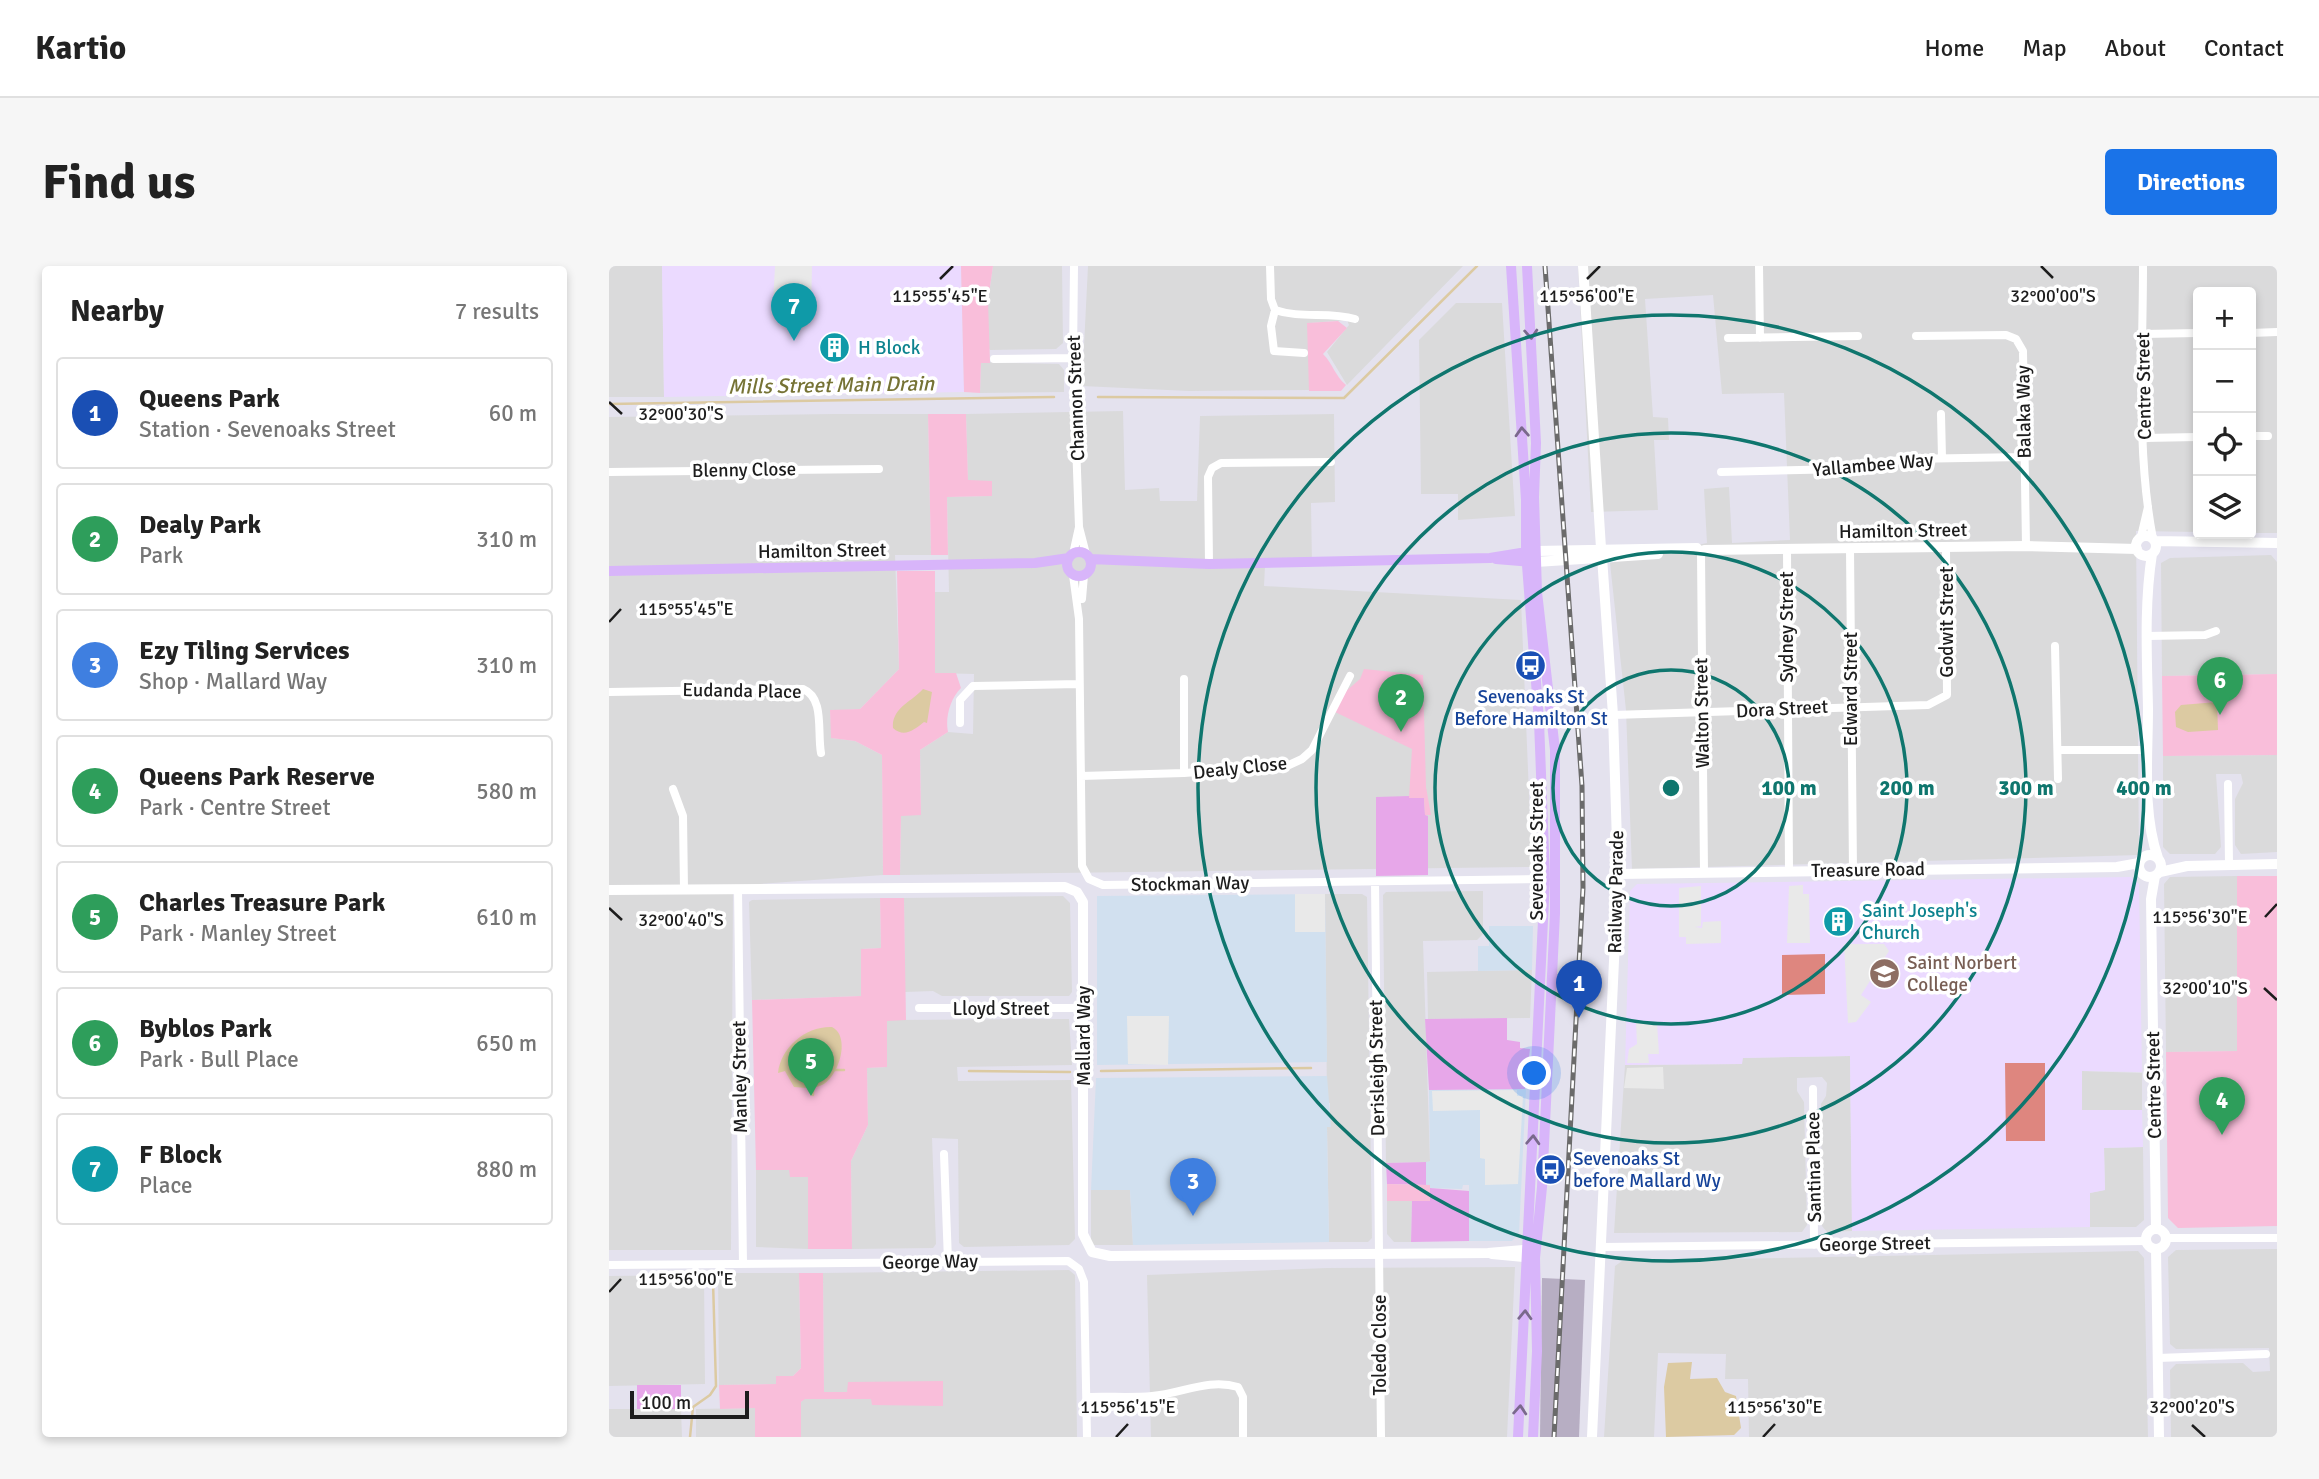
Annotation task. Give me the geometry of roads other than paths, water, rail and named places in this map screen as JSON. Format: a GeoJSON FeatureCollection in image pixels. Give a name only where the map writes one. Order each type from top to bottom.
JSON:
{"type":"FeatureCollection","features":[{"type":"Feature","properties":{"kind":"main road","name":"Sevenoaks Street"},"geometry":{"type":"LineString","coordinates":[[1511,266],[1531,557],[1555,750],[1549,879],[1542,1189],[1531,1253],[1518,1437]]}},
{"type":"Feature","properties":{"kind":"main road","name":"Sevenoaks Street"},"geometry":{"type":"LineString","coordinates":[[1527,266],[1536,443],[1531,557]]}},
{"type":"Feature","properties":{"kind":"main road","name":"Hamilton Street"},"geometry":{"type":"LineString","coordinates":[[1035,563],[1071,556],[1082,567]]}},
{"type":"Feature","properties":{"kind":"main road"},"geometry":{"type":"LineString","coordinates":[[1071,556],[1082,567]]}},
{"type":"Feature","properties":{"kind":"main road","name":"Hamilton Street"},"geometry":{"type":"LineString","coordinates":[[609,571],[1035,563],[1082,567],[1124,561],[1209,564],[1531,557]]}},
{"type":"Feature","properties":{"kind":"main road","name":"Sevenoaks Street"},"geometry":{"type":"LineString","coordinates":[[1531,1253],[1537,1351],[1533,1437]]}},
{"type":"Feature","properties":{"kind":"street"},"geometry":{"type":"LineString","coordinates":[[1271,266],[1271,299],[1275,310],[1271,326],[1274,351],[1280,354],[1304,353]]}},
{"type":"Feature","properties":{"kind":"street","name":"Railway Parade"},"geometry":{"type":"LineString","coordinates":[[1583,266],[1613,715],[1618,874],[1603,1247],[1592,1437]]}},
{"type":"Feature","properties":{"kind":"street"},"geometry":{"type":"LineString","coordinates":[[1759,266],[1760,338]]}},
{"type":"Feature","properties":{"kind":"street","name":"Centre Street"},"geometry":{"type":"LineString","coordinates":[[2143,266],[2156,1228]]}},
{"type":"Feature","properties":{"kind":"street","name":"Channon Street"},"geometry":{"type":"LineString","coordinates":[[1073,267],[1073,358],[1082,567]]}},
{"type":"Feature","properties":{"kind":"street"},"geometry":{"type":"LineString","coordinates":[[1275,310],[1287,314],[1336,313],[1355,319]]}},
{"type":"Feature","properties":{"kind":"street"},"geometry":{"type":"LineString","coordinates":[[2256,333],[2277,332]]}},
{"type":"Feature","properties":{"kind":"street"},"geometry":{"type":"LineString","coordinates":[[2143,334],[2193,333]]}},
{"type":"Feature","properties":{"kind":"street","name":"Balaka Way"},"geometry":{"type":"LineString","coordinates":[[1916,336],[2006,335],[2017,339],[2023,351],[2026,546]]}},
{"type":"Feature","properties":{"kind":"street"},"geometry":{"type":"LineString","coordinates":[[1728,338],[1858,336]]}},
{"type":"Feature","properties":{"kind":"street"},"geometry":{"type":"LineString","coordinates":[[993,359],[1073,358]]}},
{"type":"Feature","properties":{"kind":"street"},"geometry":{"type":"LineString","coordinates":[[1941,414],[1943,458]]}},
{"type":"Feature","properties":{"kind":"street"},"geometry":{"type":"LineString","coordinates":[[2256,436],[2269,436]]}},
{"type":"Feature","properties":{"kind":"street"},"geometry":{"type":"LineString","coordinates":[[2144,438],[2193,437]]}},
{"type":"Feature","properties":{"kind":"street","name":"Yallambee Way"},"geometry":{"type":"LineString","coordinates":[[1721,472],[1844,469],[1906,459],[2024,457]]}},
{"type":"Feature","properties":{"kind":"street"},"geometry":{"type":"LineString","coordinates":[[1209,564],[1208,477],[1212,468],[1221,463],[1331,462]]}},
{"type":"Feature","properties":{"kind":"street","name":"Blenny Close"},"geometry":{"type":"LineString","coordinates":[[609,472],[879,469]]}},
{"type":"Feature","properties":{"kind":"street","name":"Channon Street"},"geometry":{"type":"LineString","coordinates":[[1071,556],[1079,527]]}},
{"type":"Feature","properties":{"kind":"street","name":"Hamilton Street"},"geometry":{"type":"LineString","coordinates":[[1531,557],[1602,552],[2277,543]]}},
{"type":"Feature","properties":{"kind":"street","name":"Godwit Street"},"geometry":{"type":"LineString","coordinates":[[1946,548],[1947,695]]}},
{"type":"Feature","properties":{"kind":"street","name":"Edward Street"},"geometry":{"type":"LineString","coordinates":[[1850,549],[1853,871]]}},
{"type":"Feature","properties":{"kind":"street","name":"Sydney Street"},"geometry":{"type":"LineString","coordinates":[[1787,550],[1789,871]]}},
{"type":"Feature","properties":{"kind":"street","name":"Walton Street"},"geometry":{"type":"LineString","coordinates":[[1700,551],[1704,872]]}},
{"type":"Feature","properties":{"kind":"street","name":"Stockman Way"},"geometry":{"type":"LineString","coordinates":[[1082,567],[1079,619],[1082,866],[1089,878],[1103,885],[1549,879]]}},
{"type":"Feature","properties":{"kind":"street"},"geometry":{"type":"LineString","coordinates":[[2147,636],[2205,635],[2216,631]]}},
{"type":"Feature","properties":{"kind":"street"},"geometry":{"type":"LineString","coordinates":[[2055,646],[2059,750],[2057,779]]}},
{"type":"Feature","properties":{"kind":"street","name":"Dealy Close"},"geometry":{"type":"LineString","coordinates":[[1081,776],[1184,773],[1289,765],[1302,760],[1312,750],[1350,676]]}},
{"type":"Feature","properties":{"kind":"street"},"geometry":{"type":"LineString","coordinates":[[1184,679],[1184,773]]}},
{"type":"Feature","properties":{"kind":"street"},"geometry":{"type":"LineString","coordinates":[[960,723],[960,700],[973,687],[1079,684]]}},
{"type":"Feature","properties":{"kind":"street","name":"Eudanda Place"},"geometry":{"type":"LineString","coordinates":[[609,692],[803,689],[812,692],[817,701],[821,753]]}},
{"type":"Feature","properties":{"kind":"street","name":"Dora Street"},"geometry":{"type":"LineString","coordinates":[[1613,715],[1787,710],[1851,705],[1928,705],[1947,695]]}},
{"type":"Feature","properties":{"kind":"street"},"geometry":{"type":"LineString","coordinates":[[2059,750],[2148,750]]}},
{"type":"Feature","properties":{"kind":"street"},"geometry":{"type":"LineString","coordinates":[[2228,784],[2229,864]]}},
{"type":"Feature","properties":{"kind":"street"},"geometry":{"type":"LineString","coordinates":[[673,789],[683,816],[684,890]]}},
{"type":"Feature","properties":{"kind":"street","name":"Treasure Road"},"geometry":{"type":"LineString","coordinates":[[1618,874],[2277,863]]}},
{"type":"Feature","properties":{"kind":"street","name":"Derisleigh Street"},"geometry":{"type":"LineString","coordinates":[[1375,882],[1379,1254]]}},
{"type":"Feature","properties":{"kind":"street","name":"Mallard Way"},"geometry":{"type":"LineString","coordinates":[[609,890],[1065,887],[1077,892],[1083,902],[1083,1234],[1092,1252],[1110,1256],[1531,1253]]}},
{"type":"Feature","properties":{"kind":"street","name":"Manley Street"},"geometry":{"type":"LineString","coordinates":[[738,890],[743,1264]]}},
{"type":"Feature","properties":{"kind":"street","name":"Lloyd Street"},"geometry":{"type":"LineString","coordinates":[[919,1008],[1084,1008]]}},
{"type":"Feature","properties":{"kind":"street","name":"Santina Place"},"geometry":{"type":"LineString","coordinates":[[1813,1089],[1814,1245]]}},
{"type":"Feature","properties":{"kind":"street"},"geometry":{"type":"LineString","coordinates":[[944,1154],[948,1261]]}},
{"type":"Feature","properties":{"kind":"street"},"geometry":{"type":"LineString","coordinates":[[2156,1228],[2162,1230],[2167,1238],[2165,1245],[2156,1249],[2146,1241],[2148,1232],[2156,1228]]}},
{"type":"Feature","properties":{"kind":"street"},"geometry":{"type":"LineString","coordinates":[[2167,1238],[2277,1238]]}},
{"type":"Feature","properties":{"kind":"street","name":"George Street"},"geometry":{"type":"LineString","coordinates":[[1603,1247],[2146,1241]]}},
{"type":"Feature","properties":{"kind":"street"},"geometry":{"type":"LineString","coordinates":[[2156,1249],[2159,1437]]}},
{"type":"Feature","properties":{"kind":"street","name":"Toledo Close"},"geometry":{"type":"LineString","coordinates":[[1379,1254],[1381,1437]]}},
{"type":"Feature","properties":{"kind":"street","name":"George Way"},"geometry":{"type":"LineString","coordinates":[[609,1265],[948,1261],[1063,1261],[1075,1265],[1084,1282],[1087,1437]]}},
{"type":"Feature","properties":{"kind":"street"},"geometry":{"type":"LineString","coordinates":[[2158,1358],[2266,1354]]}},
{"type":"Feature","properties":{"kind":"street"},"geometry":{"type":"LineString","coordinates":[[1087,1396],[1152,1396],[1226,1383],[1238,1387],[1243,1397],[1243,1437]]}},
{"type":"Feature","properties":{"kind":"waterway","name":"Mills Street Main Drain"},"geometry":{"type":"LineString","coordinates":[[1098,397],[1344,398],[1477,266]]}},
{"type":"Feature","properties":{"kind":"waterway","name":"Mills Street Main Drain"},"geometry":{"type":"LineString","coordinates":[[609,404],[1054,397]]}},
{"type":"Feature","properties":{"kind":"waterway"},"geometry":{"type":"LineString","coordinates":[[1101,1071],[1311,1068]]}},
{"type":"Feature","properties":{"kind":"waterway"},"geometry":{"type":"LineString","coordinates":[[834,1070],[844,1070]]}},
{"type":"Feature","properties":{"kind":"waterway"},"geometry":{"type":"LineString","coordinates":[[969,1071],[1070,1072]]}},
{"type":"Feature","properties":{"kind":"waterway"},"geometry":{"type":"LineString","coordinates":[[813,1088],[813,1095]]}},
{"type":"Feature","properties":{"kind":"waterway"},"geometry":{"type":"LineString","coordinates":[[690,1437],[693,1407],[710,1395],[716,1386],[713,1281]]}},
{"type":"Feature","properties":{"kind":"railway"},"geometry":{"type":"LineString","coordinates":[[1545,266],[1582,786],[1583,888],[1554,1437]]}},
{"type":"Feature","properties":{"kind":"place","name":"F Block"},"geometry":{"type":"Point","coordinates":[794,341]}},
{"type":"Feature","properties":{"kind":"place","name":"H Block"},"geometry":{"type":"Point","coordinates":[835,348]}},
{"type":"Feature","properties":{"kind":"place","name":"Sevenoaks St Before Hamilton St"},"geometry":{"type":"Point","coordinates":[1531,666]}},
{"type":"Feature","properties":{"kind":"place","name":"Byblos Park"},"geometry":{"type":"Point","coordinates":[2220,715]}},
{"type":"Feature","properties":{"kind":"place","name":"Dealy Park"},"geometry":{"type":"Point","coordinates":[1401,732]}},
{"type":"Feature","properties":{"kind":"place","name":"Saint Joseph's Church"},"geometry":{"type":"Point","coordinates":[1839,922]}},
{"type":"Feature","properties":{"kind":"place","name":"Saint Norbert College"},"geometry":{"type":"Point","coordinates":[1884,974]}},
{"type":"Feature","properties":{"kind":"place","name":"Queens Park"},"geometry":{"type":"Point","coordinates":[1579,1018]}},
{"type":"Feature","properties":{"kind":"place","name":"Charles Treasure Park"},"geometry":{"type":"Point","coordinates":[811,1096]}},
{"type":"Feature","properties":{"kind":"place","name":"Queens Park Reserve"},"geometry":{"type":"Point","coordinates":[2222,1135]}},
{"type":"Feature","properties":{"kind":"place","name":"Sevenoaks St before Mallard Wy"},"geometry":{"type":"Point","coordinates":[1550,1170]}},
{"type":"Feature","properties":{"kind":"place","name":"Ezy Tiling Services"},"geometry":{"type":"Point","coordinates":[1193,1216]}}]}
